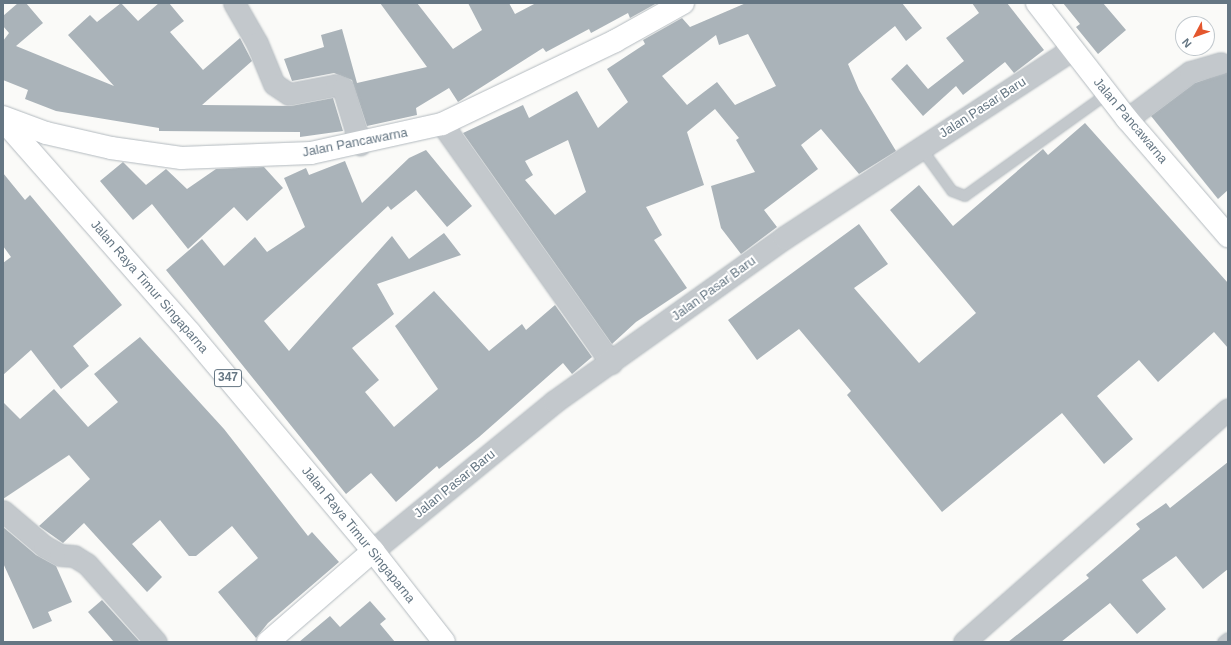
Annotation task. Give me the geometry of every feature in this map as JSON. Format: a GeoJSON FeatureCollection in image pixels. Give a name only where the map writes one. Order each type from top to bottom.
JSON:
{"type":"FeatureCollection","features":[{"type":"Feature","properties":{"kind":"main road","name":"Jalan Pancawarna"},"geometry":{"type":"LineString","coordinates":[[3,117],[90,143],[181,158],[303,154],[360,144],[442,124],[615,41],[683,3]]}},
{"type":"Feature","properties":{"kind":"main road","name":"Jalan Pancawarna"},"geometry":{"type":"LineString","coordinates":[[1037,3],[1127,119],[1228,236]]}},
{"type":"Feature","properties":{"kind":"main road","name":"Jalan Raya Timur Singaparna"},"geometry":{"type":"LineString","coordinates":[[3,120],[190,333],[373,551],[444,642]]}},
{"type":"Feature","properties":{"kind":"main road"},"geometry":{"type":"LineString","coordinates":[[268,642],[373,551]]}},
{"type":"Feature","properties":{"kind":"street"},"geometry":{"type":"LineString","coordinates":[[234,3],[257,42],[274,84],[289,94],[336,85],[343,88],[348,96],[360,144]]}},
{"type":"Feature","properties":{"kind":"street","name":"Jalan Pasar Baru"},"geometry":{"type":"LineString","coordinates":[[373,551],[556,402],[785,238],[1072,50]]}},
{"type":"Feature","properties":{"kind":"street"},"geometry":{"type":"LineString","coordinates":[[1127,119],[1190,72],[1221,63]]}},
{"type":"Feature","properties":{"kind":"street"},"geometry":{"type":"LineString","coordinates":[[442,124],[611,363]]}},
{"type":"Feature","properties":{"kind":"street"},"geometry":{"type":"LineString","coordinates":[[964,642],[1228,409]]}},
{"type":"Feature","properties":{"kind":"street"},"geometry":{"type":"LineString","coordinates":[[3,511],[44,546],[60,555],[74,556],[86,564],[156,642]]}},
{"type":"Feature","properties":{"kind":"lane"},"geometry":{"type":"LineString","coordinates":[[921,148],[952,191],[964,196],[1107,94]]}},
{"type":"Feature","properties":{"kind":"lane"},"geometry":{"type":"LineString","coordinates":[[1223,642],[1228,638]]}},
{"type":"Feature","properties":{"kind":"building"},"geometry":{"type":"Polygon","coordinates":[[[18,3],[26,3],[43,23],[16,46],[114,86],[68,35],[90,15],[97,22],[121,3],[138,21],[159,3],[169,3],[184,21],[170,32],[203,70],[240,38],[252,61],[202,105],[291,106],[333,98],[343,131],[300,137],[300,132],[159,131],[159,128],[56,111],[25,99],[28,90],[3,80],[3,41],[9,33],[3,26],[3,16],[18,3]]]}},
{"type":"Feature","properties":{"kind":"building"},"geometry":{"type":"Polygon","coordinates":[[[380,3],[417,3],[453,49],[482,30],[468,3],[509,3],[515,14],[536,3],[657,3],[630,18],[628,13],[591,33],[589,29],[546,52],[543,48],[458,102],[449,88],[416,108],[417,115],[367,126],[352,80],[334,73],[292,81],[284,59],[324,47],[321,35],[342,29],[357,83],[427,67],[380,3]]]}},
{"type":"Feature","properties":{"kind":"building"},"geometry":{"type":"Polygon","coordinates":[[[746,3],[902,3],[922,28],[906,41],[895,26],[848,64],[859,90],[896,151],[859,174],[821,129],[801,145],[818,169],[764,210],[777,227],[741,254],[721,228],[711,186],[755,172],[736,140],[739,138],[715,109],[687,132],[704,185],[646,207],[662,235],[654,240],[687,288],[636,322],[612,344],[463,133],[523,105],[529,118],[577,91],[598,128],[628,102],[607,69],[645,44],[643,40],[682,18],[690,27],[746,3]],[[748,34],[719,45],[716,35],[662,76],[687,105],[717,82],[735,105],[776,86],[748,34]],[[568,140],[525,161],[533,175],[525,180],[555,215],[586,192],[568,140]]]}},
{"type":"Feature","properties":{"kind":"building"},"geometry":{"type":"Polygon","coordinates":[[[972,3],[1007,3],[1044,50],[1014,73],[1005,62],[963,95],[956,86],[923,116],[891,79],[907,64],[928,89],[964,61],[946,38],[979,13],[972,3]]]}},
{"type":"Feature","properties":{"kind":"building"},"geometry":{"type":"Polygon","coordinates":[[[1063,3],[1103,3],[1126,30],[1098,54],[1076,27],[1080,24],[1063,3]]]}},
{"type":"Feature","properties":{"kind":"building"},"geometry":{"type":"Polygon","coordinates":[[[1228,72],[1228,190],[1218,199],[1151,116],[1195,83],[1228,72]]]}},
{"type":"Feature","properties":{"kind":"building"},"geometry":{"type":"Polygon","coordinates":[[[1085,123],[1228,283],[1228,348],[1214,332],[1158,382],[1139,360],[1097,396],[1133,439],[1104,464],[1062,413],[942,512],[847,395],[851,391],[799,329],[757,360],[728,320],[859,224],[888,264],[854,288],[919,363],[976,313],[890,210],[919,185],[953,226],[1043,149],[1048,155],[1085,123]]]}},
{"type":"Feature","properties":{"kind":"building"},"geometry":{"type":"Polygon","coordinates":[[[426,150],[472,206],[447,227],[416,190],[391,210],[388,206],[264,321],[289,351],[392,236],[409,259],[444,233],[461,255],[377,284],[394,314],[352,348],[379,380],[365,392],[394,427],[438,389],[395,326],[434,291],[489,351],[522,324],[526,330],[555,305],[592,357],[572,374],[563,363],[479,437],[439,469],[437,466],[396,502],[371,473],[346,494],[166,270],[202,239],[224,266],[255,237],[267,252],[305,227],[284,178],[306,168],[309,175],[345,161],[362,203],[409,158],[426,150]]]}},
{"type":"Feature","properties":{"kind":"building"},"geometry":{"type":"Polygon","coordinates":[[[123,162],[146,185],[166,169],[187,189],[216,169],[264,167],[283,188],[247,221],[234,207],[188,249],[152,204],[133,220],[100,181],[123,162]]]}},
{"type":"Feature","properties":{"kind":"building"},"geometry":{"type":"Polygon","coordinates":[[[3,173],[25,200],[30,195],[122,305],[73,346],[89,366],[61,389],[31,350],[3,375],[3,263],[11,257],[3,246],[3,173]]]}},
{"type":"Feature","properties":{"kind":"building"},"geometry":{"type":"Polygon","coordinates":[[[140,337],[224,429],[308,536],[312,532],[339,562],[268,623],[256,638],[218,592],[258,558],[232,526],[196,556],[189,556],[160,520],[132,544],[162,577],[147,592],[84,523],[63,543],[39,526],[90,479],[69,455],[3,499],[3,402],[20,419],[54,389],[88,427],[118,402],[94,374],[140,337]]]}},
{"type":"Feature","properties":{"kind":"building"},"geometry":{"type":"Polygon","coordinates":[[[1228,462],[1228,569],[1203,589],[1176,556],[1142,580],[1166,609],[1137,634],[1110,603],[1061,642],[1008,642],[1089,578],[1086,575],[1140,529],[1136,524],[1166,503],[1170,508],[1228,462]]]}},
{"type":"Feature","properties":{"kind":"building"},"geometry":{"type":"Polygon","coordinates":[[[3,527],[36,555],[56,566],[72,602],[48,612],[52,621],[33,629],[3,563],[3,527]]]}},
{"type":"Feature","properties":{"kind":"building"},"geometry":{"type":"Polygon","coordinates":[[[102,600],[140,642],[114,642],[88,612],[102,600]]]}},
{"type":"Feature","properties":{"kind":"building"},"geometry":{"type":"Polygon","coordinates":[[[370,601],[386,619],[380,624],[395,642],[299,642],[330,616],[340,627],[370,601]]]}}]}
